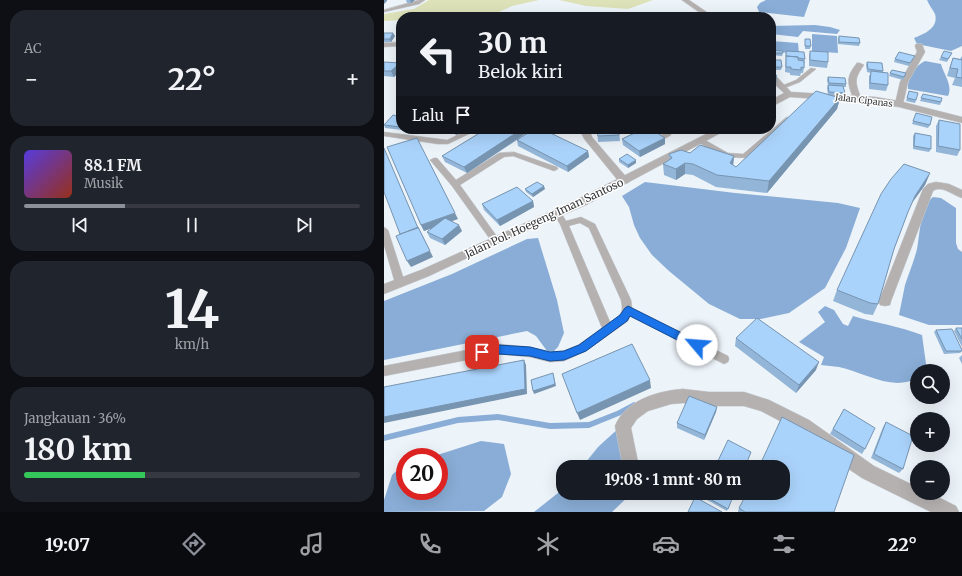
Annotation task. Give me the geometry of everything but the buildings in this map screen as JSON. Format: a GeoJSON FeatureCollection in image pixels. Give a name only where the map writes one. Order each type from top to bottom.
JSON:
{"type":"FeatureCollection","features":[{"type":"Feature","properties":{"kind":"street"},"geometry":{"type":"LineString","coordinates":[[685,0],[703,12]]}},
{"type":"Feature","properties":{"kind":"street"},"geometry":{"type":"LineString","coordinates":[[384,46],[396,45]]}},
{"type":"Feature","properties":{"kind":"street"},"geometry":{"type":"LineString","coordinates":[[899,104],[904,82],[921,52],[919,46]]}},
{"type":"Feature","properties":{"kind":"street"},"geometry":{"type":"LineString","coordinates":[[857,98],[852,83],[852,75],[860,65]]}},
{"type":"Feature","properties":{"kind":"street"},"geometry":{"type":"LineString","coordinates":[[776,81],[789,94],[776,101]]}},
{"type":"Feature","properties":{"kind":"street","name":"Jalan Cipanas"},"geometry":{"type":"LineString","coordinates":[[789,94],[857,98],[899,104],[962,120]]}},
{"type":"Feature","properties":{"kind":"street"},"geometry":{"type":"LineString","coordinates":[[586,134],[624,181]]}},
{"type":"Feature","properties":{"kind":"street","name":"Jalan Pol. Hoegeng Iman Santoso"},"geometry":{"type":"LineString","coordinates":[[384,289],[425,273],[495,240],[558,213],[624,181],[713,134]]}},
{"type":"Feature","properties":{"kind":"street"},"geometry":{"type":"LineString","coordinates":[[885,301],[928,189],[932,185],[946,186],[962,194]]}},
{"type":"Feature","properties":{"kind":"street"},"geometry":{"type":"LineString","coordinates":[[630,460],[623,426],[632,414],[644,405],[659,400],[683,396],[709,399],[744,399],[764,405],[803,425],[868,472],[950,512]]}},
{"type":"Feature","properties":{"kind":"lane"},"geometry":{"type":"LineString","coordinates":[[384,11],[417,3],[423,0]]}},
{"type":"Feature","properties":{"kind":"lane"},"geometry":{"type":"LineString","coordinates":[[782,87],[798,81],[813,69]]}},
{"type":"Feature","properties":{"kind":"lane"},"geometry":{"type":"LineString","coordinates":[[776,129],[787,119]]}},
{"type":"Feature","properties":{"kind":"lane"},"geometry":{"type":"LineString","coordinates":[[384,134],[438,142],[448,142],[465,134]]}},
{"type":"Feature","properties":{"kind":"lane"},"geometry":{"type":"LineString","coordinates":[[700,141],[727,155],[745,156],[770,134]]}},
{"type":"Feature","properties":{"kind":"lane"},"geometry":{"type":"LineString","coordinates":[[455,184],[502,156],[508,154],[514,154],[554,169]]}},
{"type":"Feature","properties":{"kind":"lane"},"geometry":{"type":"LineString","coordinates":[[434,160],[455,184],[495,240]]}},
{"type":"Feature","properties":{"kind":"lane"},"geometry":{"type":"LineString","coordinates":[[558,213],[608,330]]}},
{"type":"Feature","properties":{"kind":"lane"},"geometry":{"type":"LineString","coordinates":[[384,371],[498,349],[530,352],[550,357],[564,356],[582,348],[624,318],[628,310],[626,300],[592,226],[581,220],[564,224]]}},
{"type":"Feature","properties":{"kind":"lane"},"geometry":{"type":"LineString","coordinates":[[384,230],[400,283]]}},
{"type":"Feature","properties":{"kind":"lane"},"geometry":{"type":"LineString","coordinates":[[628,310],[724,359]]}},
{"type":"Feature","properties":{"kind":"green space"},"geometry":{"type":"Polygon","coordinates":[[[429,0],[539,0],[512,6],[499,12],[396,12],[414,9],[429,0]]]}},
{"type":"Feature","properties":{"kind":"green space"},"geometry":{"type":"Polygon","coordinates":[[[559,0],[653,0],[628,9],[586,6],[559,0]]]}},
{"type":"Feature","properties":{"kind":"green space"},"geometry":{"type":"Polygon","coordinates":[[[396,12],[396,20],[384,21],[384,14],[396,12]]]}},
{"type":"Feature","properties":{"kind":"water"},"geometry":{"type":"Polygon","coordinates":[[[766,0],[810,0],[804,17],[776,14],[776,12],[759,12],[757,7],[760,3],[766,0]]]}},
{"type":"Feature","properties":{"kind":"water"},"geometry":{"type":"Polygon","coordinates":[[[927,0],[962,0],[962,46],[951,51],[917,44],[914,38],[930,30],[936,19],[935,14],[927,0]]]}},
{"type":"Feature","properties":{"kind":"water"},"geometry":{"type":"Polygon","coordinates":[[[815,25],[840,30],[837,34],[803,31],[798,37],[776,35],[776,26],[815,25]]]}},
{"type":"Feature","properties":{"kind":"water"},"geometry":{"type":"Polygon","coordinates":[[[812,34],[837,36],[838,53],[812,51],[812,34]]]}},
{"type":"Feature","properties":{"kind":"water"},"geometry":{"type":"Polygon","coordinates":[[[776,41],[798,43],[799,53],[776,52],[776,41]]]}},
{"type":"Feature","properties":{"kind":"water"},"geometry":{"type":"Polygon","coordinates":[[[925,61],[941,64],[949,84],[948,96],[908,89],[912,72],[925,61]]]}},
{"type":"Feature","properties":{"kind":"water"},"geometry":{"type":"Polygon","coordinates":[[[645,182],[735,193],[838,203],[860,208],[846,248],[825,288],[789,313],[761,319],[740,319],[709,304],[652,255],[640,238],[634,225],[629,207],[622,196],[645,182]]]}},
{"type":"Feature","properties":{"kind":"water"},"geometry":{"type":"Polygon","coordinates":[[[933,197],[941,198],[956,208],[956,243],[958,249],[962,252],[962,325],[929,325],[899,315],[905,285],[917,249],[925,207],[933,197]]]}},
{"type":"Feature","properties":{"kind":"water"},"geometry":{"type":"Polygon","coordinates":[[[538,238],[557,300],[564,333],[558,347],[550,355],[536,336],[527,331],[384,360],[384,301],[452,274],[527,239],[538,238]]]}},
{"type":"Feature","properties":{"kind":"water"},"geometry":{"type":"Polygon","coordinates":[[[825,306],[834,310],[843,324],[848,326],[853,316],[905,329],[922,335],[926,364],[910,364],[910,381],[898,383],[878,380],[848,369],[821,365],[824,357],[799,342],[825,322],[818,312],[825,306]]]}},
{"type":"Feature","properties":{"kind":"water"},"geometry":{"type":"Polygon","coordinates":[[[620,427],[627,460],[588,460],[598,447],[620,427]]]}},
{"type":"Feature","properties":{"kind":"water"},"geometry":{"type":"Polygon","coordinates":[[[481,441],[504,444],[511,474],[502,497],[484,511],[384,512],[384,500],[392,475],[396,471],[396,500],[448,500],[448,452],[481,441]]]}},
{"type":"Feature","properties":{"kind":"water"},"geometry":{"type":"Polygon","coordinates":[[[556,495],[556,500],[625,500],[612,512],[534,512],[556,495]]]}},
{"type":"Feature","properties":{"kind":"waterway"},"geometry":{"type":"LineString","coordinates":[[384,438],[458,420],[498,417],[550,426],[589,425],[619,413],[634,405]]}},
{"type":"Feature","properties":{"kind":"route"},"geometry":{"type":"LineString","coordinates":[[482,352],[498,349],[530,352],[550,357],[564,356],[582,348],[624,318],[628,310],[697,345]]}}]}
